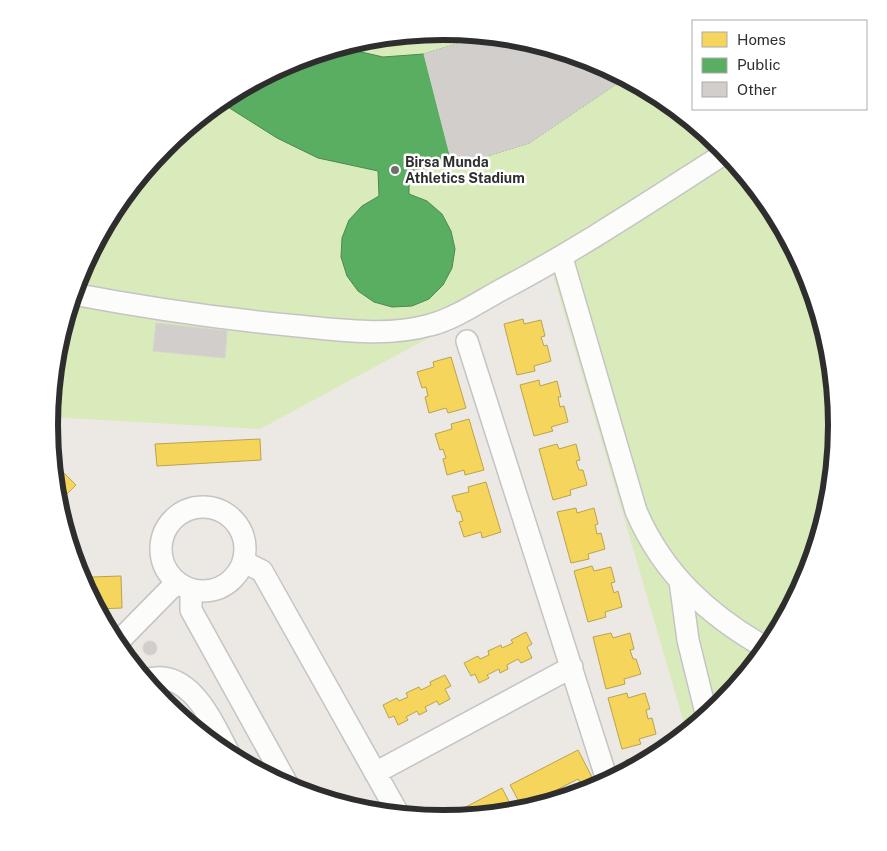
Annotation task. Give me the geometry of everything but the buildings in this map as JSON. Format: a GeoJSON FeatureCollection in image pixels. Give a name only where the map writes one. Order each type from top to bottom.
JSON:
{"type":"FeatureCollection","features":[{"type":"Feature","properties":{"kind":"lane"},"geometry":{"type":"LineString","coordinates":[[81,295],[255,322],[389,332],[432,325],[562,258],[720,157]]}},
{"type":"Feature","properties":{"kind":"lane"},"geometry":{"type":"LineString","coordinates":[[562,258],[636,511],[647,536],[661,559],[703,604],[729,625],[761,644]]}},
{"type":"Feature","properties":{"kind":"lane"},"geometry":{"type":"LineString","coordinates":[[467,341],[606,775]]}},
{"type":"Feature","properties":{"kind":"lane"},"geometry":{"type":"LineString","coordinates":[[198,507],[215,508],[230,516],[240,529],[246,545],[244,562],[236,576],[224,587],[208,592],[184,587],[165,570],[160,554],[162,537],[170,523],[182,512],[198,507]]}},
{"type":"Feature","properties":{"kind":"lane"},"geometry":{"type":"LineString","coordinates":[[244,562],[262,571],[395,808]]}},
{"type":"Feature","properties":{"kind":"lane"},"geometry":{"type":"LineString","coordinates":[[680,581],[688,640],[705,708]]}},
{"type":"Feature","properties":{"kind":"lane"},"geometry":{"type":"LineString","coordinates":[[122,639],[184,587]]}},
{"type":"Feature","properties":{"kind":"lane"},"geometry":{"type":"LineString","coordinates":[[184,587],[191,610],[283,776]]}},
{"type":"Feature","properties":{"kind":"lane"},"geometry":{"type":"LineString","coordinates":[[375,772],[572,668]]}},
{"type":"Feature","properties":{"kind":"lane"},"geometry":{"type":"LineString","coordinates":[[152,678],[157,676],[177,681],[199,700],[209,731]]}},
{"type":"Feature","properties":{"kind":"green space"},"geometry":{"type":"Polygon","coordinates":[[[444,40],[494,43],[519,47],[567,60],[591,69],[658,105],[698,136],[716,153],[733,171],[764,211],[800,278],[809,302],[822,350],[826,375],[829,426],[826,476],[822,501],[809,549],[789,596],[764,640],[733,680],[685,726],[552,271],[260,429],[58,417],[61,375],[65,350],[78,302],[87,278],[123,211],[154,171],[189,136],[229,105],[273,80],[320,60],[368,47],[393,43],[444,40]]]}},
{"type":"Feature","properties":{"kind":"place","name":"Birsa Munda Athletics Stadium"},"geometry":{"type":"Point","coordinates":[395,170]}}]}
